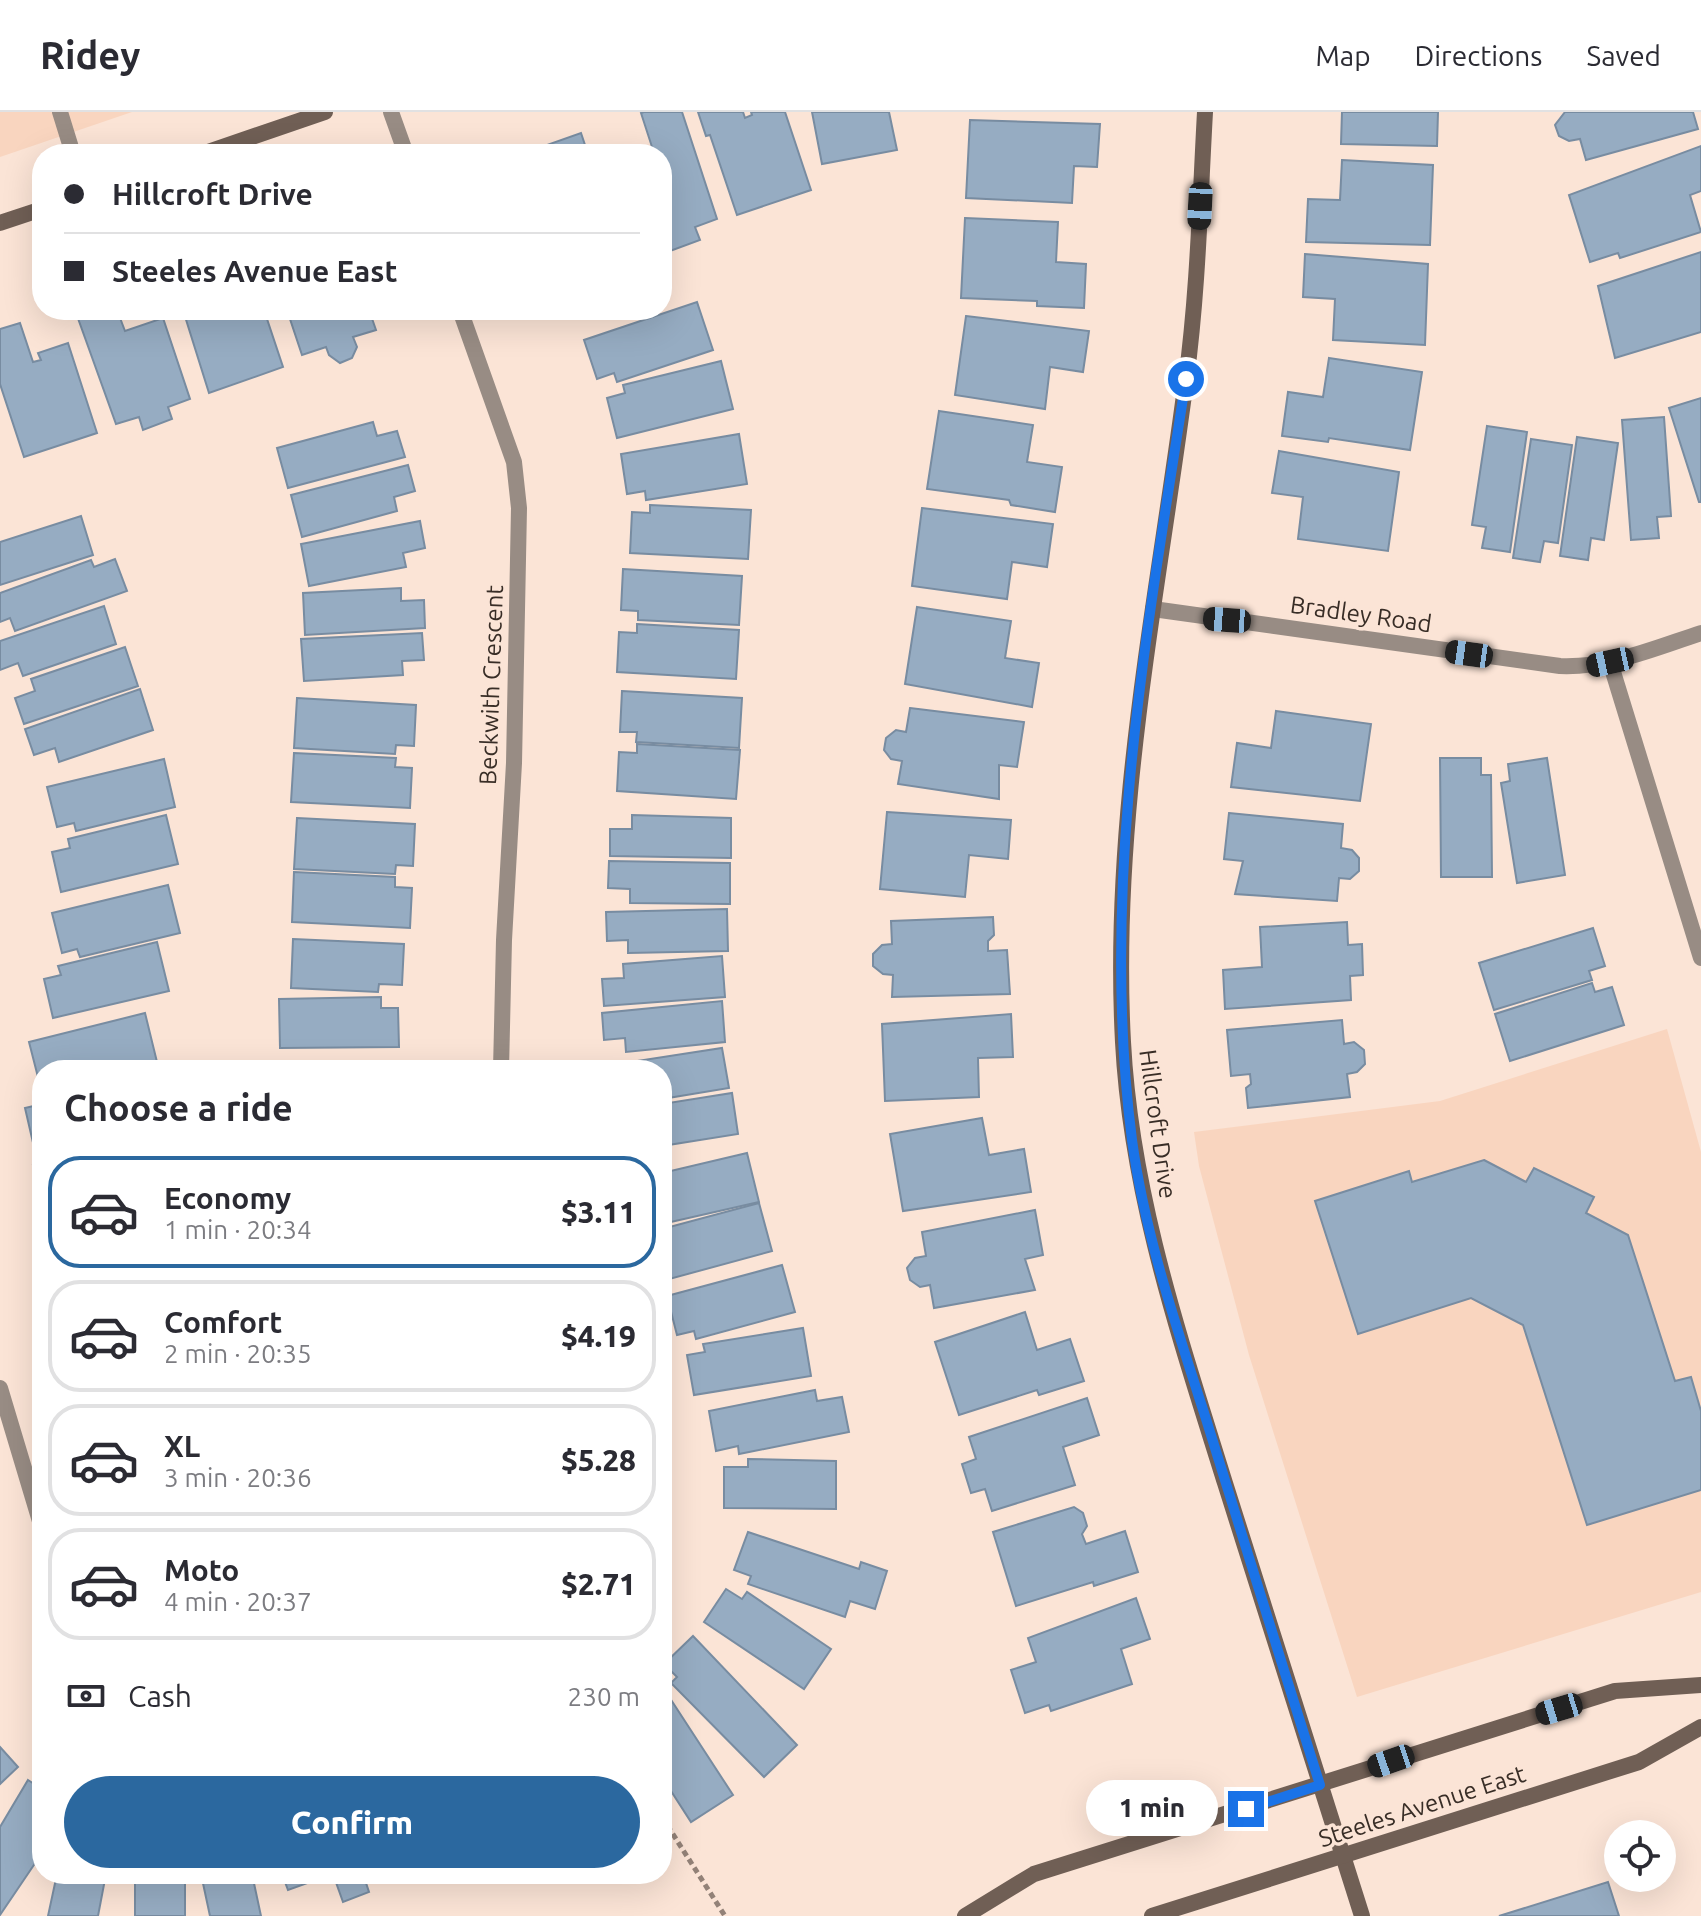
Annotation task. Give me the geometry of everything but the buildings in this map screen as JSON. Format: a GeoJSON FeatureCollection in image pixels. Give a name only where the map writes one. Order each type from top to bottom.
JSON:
{"type":"FeatureCollection","features":[{"type":"Feature","properties":{"kind":"street"},"geometry":{"type":"LineString","coordinates":[[60,112],[70,144]]}},
{"type":"Feature","properties":{"kind":"street"},"geometry":{"type":"LineString","coordinates":[[231,144],[325,112]]}},
{"type":"Feature","properties":{"kind":"street"},"geometry":{"type":"LineString","coordinates":[[391,112],[402,144]]}},
{"type":"Feature","properties":{"kind":"street","name":"Hillcroft Drive"},"geometry":{"type":"LineString","coordinates":[[1205,112],[1195,299],[1129,775],[1119,940],[1123,1047],[1133,1142],[1167,1296],[1362,1916]]}},
{"type":"Feature","properties":{"kind":"street"},"geometry":{"type":"LineString","coordinates":[[0,223],[32,212]]}},
{"type":"Feature","properties":{"kind":"street","name":"Beckwith Crescent"},"geometry":{"type":"LineString","coordinates":[[464,320],[514,462],[519,508],[514,763],[501,1060]]}},
{"type":"Feature","properties":{"kind":"street","name":"Bradley Road"},"geometry":{"type":"LineString","coordinates":[[1153,609],[1560,666],[1586,667],[1610,662],[1701,633]]}},
{"type":"Feature","properties":{"kind":"street"},"geometry":{"type":"LineString","coordinates":[[1610,662],[1701,958]]}},
{"type":"Feature","properties":{"kind":"street"},"geometry":{"type":"LineString","coordinates":[[0,1388],[32,1495]]}},
{"type":"Feature","properties":{"kind":"street"},"geometry":{"type":"LineString","coordinates":[[965,1916],[1034,1874],[1615,1691],[1701,1685]]}},
{"type":"Feature","properties":{"kind":"street","name":"Steeles Avenue East"},"geometry":{"type":"LineString","coordinates":[[1152,1916],[1639,1762],[1701,1727]]}},
{"type":"Feature","properties":{"kind":"path"},"geometry":{"type":"LineString","coordinates":[[672,1833],[725,1916]]}},
{"type":"Feature","properties":{"kind":"shaded area"},"geometry":{"type":"Polygon","coordinates":[[[0,112],[132,112],[32,144],[0,157],[0,112]]]}},
{"type":"Feature","properties":{"kind":"shaded area"},"geometry":{"type":"Polygon","coordinates":[[[1667,1029],[1701,1152],[1701,1592],[1357,1697],[1249,1355],[1199,1166],[1194,1132],[1440,1101],[1667,1029]]]}},
{"type":"Feature","properties":{"kind":"route"},"geometry":{"type":"LineString","coordinates":[[1186,379],[1129,775],[1119,940],[1123,1047],[1133,1142],[1144,1203],[1167,1296],[1320,1785],[1246,1809]]}}]}
